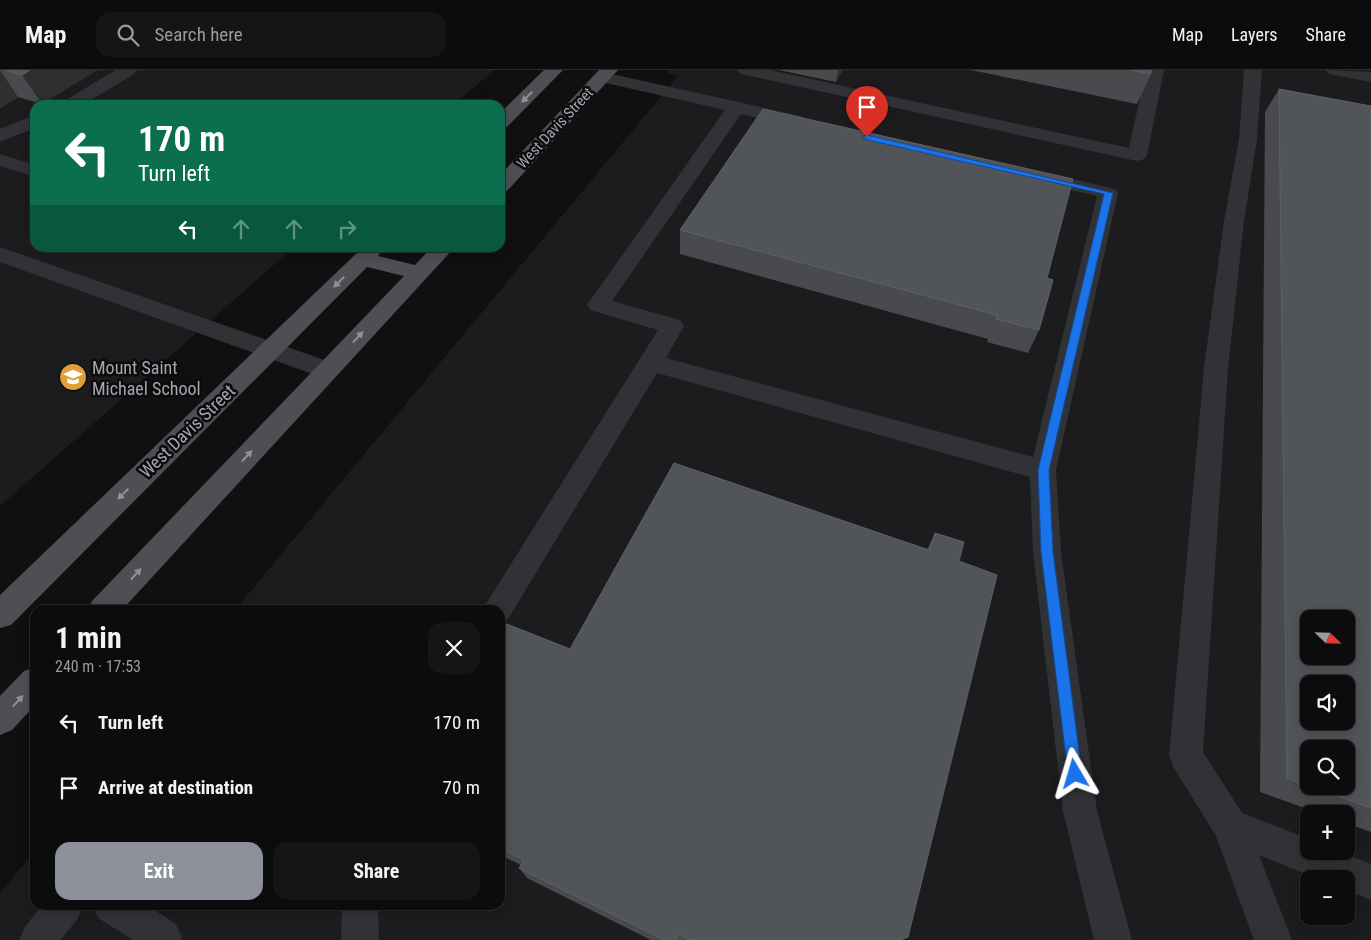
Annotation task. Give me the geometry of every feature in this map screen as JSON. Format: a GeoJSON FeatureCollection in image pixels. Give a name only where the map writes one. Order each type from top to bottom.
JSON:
{"type":"FeatureCollection","features":[{"type":"Feature","properties":{"kind":"main road"},"geometry":{"type":"LineString","coordinates":[[505,118],[554,70]]}},
{"type":"Feature","properties":{"kind":"main road","name":"West Davis Street"},"geometry":{"type":"LineString","coordinates":[[505,181],[606,73]]}},
{"type":"Feature","properties":{"kind":"main road"},"geometry":{"type":"LineString","coordinates":[[107,605],[439,252]]}},
{"type":"Feature","properties":{"kind":"main road"},"geometry":{"type":"LineString","coordinates":[[368,253],[419,273]]}},
{"type":"Feature","properties":{"kind":"main road","name":"West Davis Street"},"geometry":{"type":"LineString","coordinates":[[0,615],[368,253]]}},
{"type":"Feature","properties":{"kind":"main road"},"geometry":{"type":"LineString","coordinates":[[0,719],[30,687]]}},
{"type":"Feature","properties":{"kind":"lane"},"geometry":{"type":"LineString","coordinates":[[78,100],[128,70]]}},
{"type":"Feature","properties":{"kind":"lane"},"geometry":{"type":"LineString","coordinates":[[746,70],[1137,155],[1155,70]]}},
{"type":"Feature","properties":{"kind":"lane"},"geometry":{"type":"LineString","coordinates":[[1253,70],[1248,139],[1234,221],[1216,368],[1186,756],[1230,826],[1273,940]]}},
{"type":"Feature","properties":{"kind":"lane"},"geometry":{"type":"LineString","coordinates":[[1335,70],[1371,77]]}},
{"type":"Feature","properties":{"kind":"lane"},"geometry":{"type":"LineString","coordinates":[[606,73],[822,127]]}},
{"type":"Feature","properties":{"kind":"lane"},"geometry":{"type":"LineString","coordinates":[[500,605],[651,363],[672,326],[598,305],[737,107]]}},
{"type":"Feature","properties":{"kind":"lane"},"geometry":{"type":"LineString","coordinates":[[0,136],[30,123]]}},
{"type":"Feature","properties":{"kind":"lane"},"geometry":{"type":"LineString","coordinates":[[0,160],[30,169]]}},
{"type":"Feature","properties":{"kind":"lane"},"geometry":{"type":"LineString","coordinates":[[1013,171],[1108,193],[1043,470],[1047,552],[1080,812],[1113,940]]}},
{"type":"Feature","properties":{"kind":"lane"},"geometry":{"type":"LineString","coordinates":[[0,254],[328,370]]}},
{"type":"Feature","properties":{"kind":"lane"},"geometry":{"type":"LineString","coordinates":[[651,363],[1043,470]]}},
{"type":"Feature","properties":{"kind":"lane"},"geometry":{"type":"LineString","coordinates":[[1230,826],[1371,882]]}},
{"type":"Feature","properties":{"kind":"lane"},"geometry":{"type":"LineString","coordinates":[[38,940],[61,910]]}},
{"type":"Feature","properties":{"kind":"lane"},"geometry":{"type":"LineString","coordinates":[[119,910],[163,937]]}},
{"type":"Feature","properties":{"kind":"lane"},"geometry":{"type":"LineString","coordinates":[[360,910],[360,940]]}},
{"type":"Feature","properties":{"kind":"shaded area","name":"Mount Saint Michael School"},"geometry":{"type":"Polygon","coordinates":[[[0,70],[494,70],[460,100],[30,100],[30,252],[288,252],[0,506],[0,70]]]}},
{"type":"Feature","properties":{"kind":"shaded area"},"geometry":{"type":"Polygon","coordinates":[[[670,70],[1371,70],[1371,940],[0,940],[0,893],[30,857],[30,910],[505,910],[505,605],[239,605],[678,76],[667,73],[670,70]]]}},
{"type":"Feature","properties":{"kind":"building"},"geometry":{"type":"Polygon","coordinates":[[[6,70],[30,70],[22,75],[6,70]]]}},
{"type":"Feature","properties":{"kind":"building"},"geometry":{"type":"Polygon","coordinates":[[[1131,70],[1151,70],[1151,74],[1131,70]]]}},
{"type":"Feature","properties":{"kind":"building"},"geometry":{"type":"Polygon","coordinates":[[[1279,89],[1371,106],[1371,808],[1335,795],[1355,795],[1355,740],[1300,740],[1300,783],[1287,778],[1279,89]]]}},
{"type":"Feature","properties":{"kind":"building"},"geometry":{"type":"Polygon","coordinates":[[[763,109],[1073,179],[1047,278],[1053,280],[1039,330],[996,319],[997,315],[680,230],[763,109]]]}},
{"type":"Feature","properties":{"kind":"building"},"geometry":{"type":"Polygon","coordinates":[[[674,463],[929,550],[935,533],[964,542],[959,561],[997,575],[908,937],[900,940],[690,940],[678,934],[676,940],[664,940],[519,868],[524,860],[505,850],[505,627],[507,624],[570,649],[674,463]]]}},
{"type":"Feature","properties":{"kind":"place","name":"Mount Saint Michael School"},"geometry":{"type":"Point","coordinates":[73,377]}},
{"type":"Feature","properties":{"kind":"route"},"geometry":{"type":"LineString","coordinates":[[867,137],[1108,193],[1043,470],[1047,552],[1075,774]]}}]}
